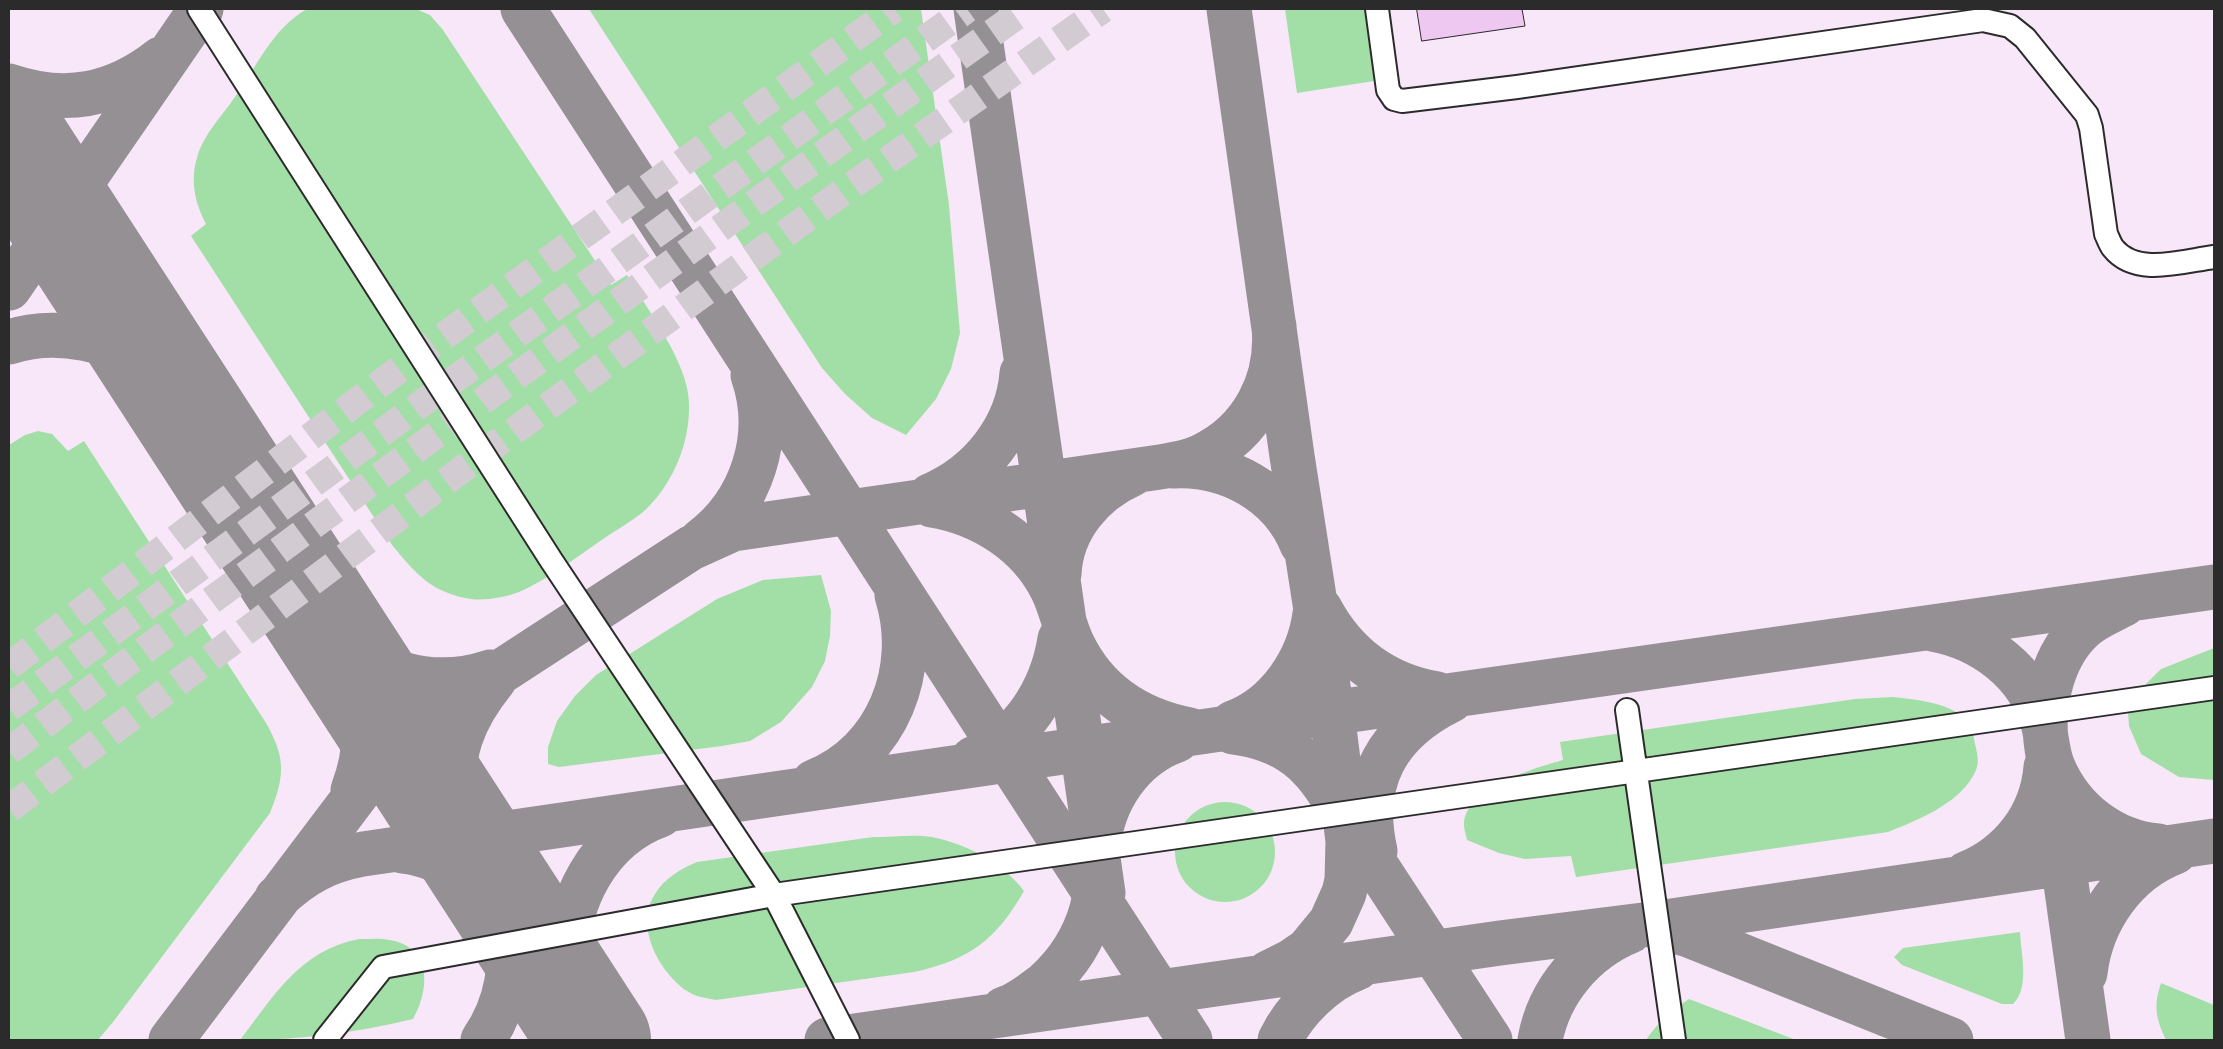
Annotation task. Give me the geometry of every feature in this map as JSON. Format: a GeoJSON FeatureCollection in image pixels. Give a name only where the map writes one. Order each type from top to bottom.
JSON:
{"type":"FeatureCollection","features":[{"type":"Feature","properties":{"kind":"lane"},"geometry":{"type":"LineString","coordinates":[[199,9],[551,560],[774,894],[848,1040]]}},
{"type":"Feature","properties":{"kind":"lane"},"geometry":{"type":"LineString","coordinates":[[1377,9],[1388,90],[1394,99],[1402,101],[1517,87],[1983,20],[2010,26],[2025,38],[2087,115],[2091,128],[2106,234],[2113,248],[2124,257],[2141,265],[2214,256]]}},
{"type":"Feature","properties":{"kind":"lane"},"geometry":{"type":"LineString","coordinates":[[325,1040],[383,967],[774,894],[2214,688]]}},
{"type":"Feature","properties":{"kind":"lane"},"geometry":{"type":"LineString","coordinates":[[1627,710],[1674,1040]]}},
{"type":"Feature","properties":{"kind":"shaded area"},"geometry":{"type":"Polygon","coordinates":[[[9,9],[2214,9],[2214,1040],[9,1040],[9,9]]]}},
{"type":"Feature","properties":{"kind":"green space"},"geometry":{"type":"Polygon","coordinates":[[[307,9],[416,9],[430,15],[443,30],[611,285],[627,275],[666,337],[682,371],[689,403],[688,425],[676,467],[661,492],[634,519],[552,574],[519,592],[502,597],[482,599],[457,596],[435,587],[409,565],[392,545],[191,236],[206,224],[196,200],[194,183],[197,158],[204,141],[266,48],[284,26],[307,9]]]}},
{"type":"Feature","properties":{"kind":"green space"},"geometry":{"type":"Polygon","coordinates":[[[589,9],[921,9],[949,205],[960,333],[951,369],[936,399],[906,435],[872,418],[845,394],[822,368],[589,9]]]}},
{"type":"Feature","properties":{"kind":"green space"},"geometry":{"type":"Polygon","coordinates":[[[1285,9],[1364,9],[1374,81],[1297,93],[1285,9]]]}},
{"type":"Feature","properties":{"kind":"green space"},"geometry":{"type":"Polygon","coordinates":[[[38,431],[52,434],[68,451],[84,441],[266,723],[273,735],[281,767],[279,788],[270,813],[98,1040],[9,1040],[9,445],[25,435],[38,431]]]}},
{"type":"Feature","properties":{"kind":"green space"},"geometry":{"type":"Polygon","coordinates":[[[821,575],[831,611],[830,636],[825,661],[812,687],[781,722],[750,741],[559,767],[548,764],[548,747],[557,721],[575,696],[596,675],[717,599],[763,580],[821,575]]]}},
{"type":"Feature","properties":{"kind":"green space"},"geometry":{"type":"Polygon","coordinates":[[[2214,648],[2214,780],[2179,777],[2141,754],[2129,726],[2128,711],[2136,694],[2161,669],[2214,648]]]}},
{"type":"Feature","properties":{"kind":"green space"},"geometry":{"type":"Polygon","coordinates":[[[1893,697],[1933,703],[1961,715],[1971,727],[1978,760],[1977,768],[1966,786],[1947,803],[1911,823],[1888,832],[1576,877],[1571,856],[1525,859],[1499,853],[1467,840],[1464,825],[1467,812],[1476,800],[1488,790],[1519,774],[1563,760],[1560,742],[1855,699],[1893,697]]]}},
{"type":"Feature","properties":{"kind":"green space"},"geometry":{"type":"Polygon","coordinates":[[[1225,802],[1244,806],[1260,817],[1271,833],[1275,852],[1271,871],[1260,887],[1244,898],[1225,902],[1206,898],[1190,887],[1179,871],[1175,852],[1179,833],[1190,817],[1206,806],[1225,802]]]}},
{"type":"Feature","properties":{"kind":"green space"},"geometry":{"type":"Polygon","coordinates":[[[925,836],[958,844],[995,863],[1024,891],[1003,923],[979,945],[966,954],[950,961],[914,972],[716,1000],[697,996],[687,991],[667,972],[659,960],[649,934],[647,920],[649,907],[659,888],[679,871],[697,862],[873,837],[925,836]]]}},
{"type":"Feature","properties":{"kind":"green space"},"geometry":{"type":"Polygon","coordinates":[[[2020,932],[2023,980],[2018,997],[2013,1004],[2002,1004],[1902,965],[1894,957],[1903,948],[2020,932]]]}},
{"type":"Feature","properties":{"kind":"green space"},"geometry":{"type":"Polygon","coordinates":[[[359,939],[386,939],[404,944],[414,951],[424,971],[424,983],[419,1008],[413,1019],[327,1035],[284,1039],[240,1040],[277,992],[304,964],[320,953],[359,939]]]}},
{"type":"Feature","properties":{"kind":"green space"},"geometry":{"type":"Polygon","coordinates":[[[2161,983],[2214,1005],[2214,1040],[2166,1040],[2160,1025],[2156,1006],[2161,983]]]}},
{"type":"Feature","properties":{"kind":"green space"},"geometry":{"type":"Polygon","coordinates":[[[1689,999],[1796,1040],[1646,1040],[1665,1017],[1689,999]]]}},
{"type":"Feature","properties":{"kind":"building"},"geometry":{"type":"Polygon","coordinates":[[[1417,9],[1522,9],[1525,26],[1422,41],[1417,9]]]}},
{"type":"Feature","properties":{"kind":"taxiway"},"geometry":{"type":"LineString","coordinates":[[9,288],[201,9]]}},
{"type":"Feature","properties":{"kind":"taxiway"},"geometry":{"type":"LineString","coordinates":[[523,9],[1190,1040]]}},
{"type":"Feature","properties":{"kind":"taxiway"},"geometry":{"type":"LineString","coordinates":[[976,9],[1103,893]]}},
{"type":"Feature","properties":{"kind":"taxiway"},"geometry":{"type":"LineString","coordinates":[[1229,9],[1292,456],[1332,712],[1348,841],[1347,880],[1344,893],[1331,922],[1308,950],[1292,961],[1268,973]]}},
{"type":"Feature","properties":{"kind":"taxiway"},"geometry":{"type":"LineString","coordinates":[[9,86],[50,95],[88,94],[107,89],[125,81],[143,72],[161,59]]}},
{"type":"Feature","properties":{"kind":"taxiway"},"geometry":{"type":"LineString","coordinates":[[171,1040],[399,738],[691,548],[733,529],[1160,467],[1195,459],[1220,446],[1249,419],[1267,385],[1272,366],[1274,326]]}},
{"type":"Feature","properties":{"kind":"taxiway"},"geometry":{"type":"LineString","coordinates":[[9,342],[27,338],[65,336],[104,343],[139,359],[157,372],[172,389]]}},
{"type":"Feature","properties":{"kind":"taxiway"},"geometry":{"type":"LineString","coordinates":[[930,496],[965,476],[993,447],[1004,431],[1013,412],[1019,393],[1022,373]]}},
{"type":"Feature","properties":{"kind":"taxiway"},"geometry":{"type":"LineString","coordinates":[[701,541],[734,508],[754,467],[761,421],[759,398],[753,375]]}},
{"type":"Feature","properties":{"kind":"taxiway"},"geometry":{"type":"LineString","coordinates":[[1173,466],[1193,466],[1213,470],[1250,484],[1281,509],[1293,526],[1302,544]]}},
{"type":"Feature","properties":{"kind":"taxiway"},"geometry":{"type":"LineString","coordinates":[[1059,574],[1061,557],[1066,542],[1072,527],[1081,514],[1104,491],[1132,474]]}},
{"type":"Feature","properties":{"kind":"taxiway"},"geometry":{"type":"LineString","coordinates":[[932,505],[969,515],[986,523],[1017,544],[1031,558],[1052,589],[1072,643],[1093,676],[1120,701],[1136,711],[1153,719],[1190,730]]}},
{"type":"Feature","properties":{"kind":"taxiway"},"geometry":{"type":"LineString","coordinates":[[277,898],[316,869],[338,860],[363,854],[1454,695],[2214,587]]}},
{"type":"Feature","properties":{"kind":"taxiway"},"geometry":{"type":"LineString","coordinates":[[814,782],[840,769],[861,751],[879,730],[892,705],[900,679],[904,651],[903,623],[897,595]]}},
{"type":"Feature","properties":{"kind":"taxiway"},"geometry":{"type":"LineString","coordinates":[[2088,1040],[2046,741],[2046,711],[2048,695],[2057,665],[2073,638],[2093,620],[2124,604]]}},
{"type":"Feature","properties":{"kind":"taxiway"},"geometry":{"type":"LineString","coordinates":[[1320,609],[1341,641],[1368,666],[1400,684],[1437,694]]}},
{"type":"Feature","properties":{"kind":"taxiway"},"geometry":{"type":"LineString","coordinates":[[1233,723],[1249,716],[1264,706],[1289,680],[1306,648],[1315,614]]}},
{"type":"Feature","properties":{"kind":"taxiway"},"geometry":{"type":"LineString","coordinates":[[328,628],[363,656],[382,667],[402,674],[445,680],[468,678],[490,672]]}},
{"type":"Feature","properties":{"kind":"taxiway"},"geometry":{"type":"LineString","coordinates":[[1933,629],[1969,640],[1986,649],[2002,660],[2015,673],[2027,688],[2036,705],[2043,723],[2053,767],[2070,797],[2082,810],[2109,831],[2124,838],[2158,846]]}},
{"type":"Feature","properties":{"kind":"taxiway"},"geometry":{"type":"LineString","coordinates":[[973,759],[1006,739],[1032,711],[1050,677],[1060,639]]}},
{"type":"Feature","properties":{"kind":"taxiway"},"geometry":{"type":"LineString","coordinates":[[349,661],[360,693],[364,725],[362,757],[353,790]]}},
{"type":"Feature","properties":{"kind":"taxiway"},"geometry":{"type":"LineString","coordinates":[[464,838],[458,822],[454,787],[456,754],[466,723],[483,694],[494,680]]}},
{"type":"Feature","properties":{"kind":"taxiway"},"geometry":{"type":"LineString","coordinates":[[1375,851],[1371,825],[1371,802],[1375,780],[1383,760],[1410,727],[1429,712],[1451,700]]}},
{"type":"Feature","properties":{"kind":"taxiway"},"geometry":{"type":"LineString","coordinates":[[1233,732],[1252,735],[1269,741],[1284,747],[1297,756],[1320,779],[1340,811]]}},
{"type":"Feature","properties":{"kind":"taxiway"},"geometry":{"type":"LineString","coordinates":[[1004,1009],[1021,1001],[1046,983],[1061,967],[1080,940],[1092,909],[1101,831],[1113,797],[1122,782],[1146,757],[1161,747],[1177,740]]}},
{"type":"Feature","properties":{"kind":"taxiway"},"geometry":{"type":"LineString","coordinates":[[1966,874],[1997,857],[2021,832],[2031,818],[2038,802],[2046,767]]}},
{"type":"Feature","properties":{"kind":"taxiway"},"geometry":{"type":"LineString","coordinates":[[418,769],[446,798],[470,811]]}},
{"type":"Feature","properties":{"kind":"taxiway"},"geometry":{"type":"LineString","coordinates":[[615,1040],[599,1031],[579,1015],[571,1000],[568,988],[567,965],[572,919],[579,896],[603,856],[619,839],[638,825],[660,815]]}},
{"type":"Feature","properties":{"kind":"taxiway"},"geometry":{"type":"LineString","coordinates":[[1345,818],[1490,1040]]}},
{"type":"Feature","properties":{"kind":"taxiway"},"geometry":{"type":"LineString","coordinates":[[827,1040],[1500,943],[1651,924],[2214,841]]}},
{"type":"Feature","properties":{"kind":"taxiway"},"geometry":{"type":"LineString","coordinates":[[403,851],[425,856],[453,866],[490,887],[500,899],[508,935],[509,967],[507,982],[498,1012],[483,1040]]}},
{"type":"Feature","properties":{"kind":"taxiway"},"geometry":{"type":"LineString","coordinates":[[2085,973],[2095,934],[2103,916],[2114,900],[2141,871],[2157,860],[2175,852]]}},
{"type":"Feature","properties":{"kind":"taxiway"},"geometry":{"type":"LineString","coordinates":[[1658,927],[1689,935],[1951,1040]]}},
{"type":"Feature","properties":{"kind":"taxiway"},"geometry":{"type":"LineString","coordinates":[[1540,1040],[1551,1005],[1571,974],[1598,949],[1630,931]]}},
{"type":"Feature","properties":{"kind":"taxiway"},"geometry":{"type":"LineString","coordinates":[[1280,1040],[1294,1017],[1312,997],[1334,980],[1357,968]]}},
{"type":"Feature","properties":{"kind":"runway"},"geometry":{"type":"LineString","coordinates":[[9,136],[595,1040]]}},
{"type":"Feature","properties":{"kind":"tunnel"},"geometry":{"type":"LineString","coordinates":[[9,666],[418,355],[894,9]]}},
{"type":"Feature","properties":{"kind":"tunnel"},"geometry":{"type":"LineString","coordinates":[[9,708],[440,390],[967,9]]}},
{"type":"Feature","properties":{"kind":"tunnel"},"geometry":{"type":"LineString","coordinates":[[9,751],[515,377],[1026,9]]}},
{"type":"Feature","properties":{"kind":"tunnel"},"geometry":{"type":"LineString","coordinates":[[9,809],[481,455],[844,191],[1103,9]]}}]}
